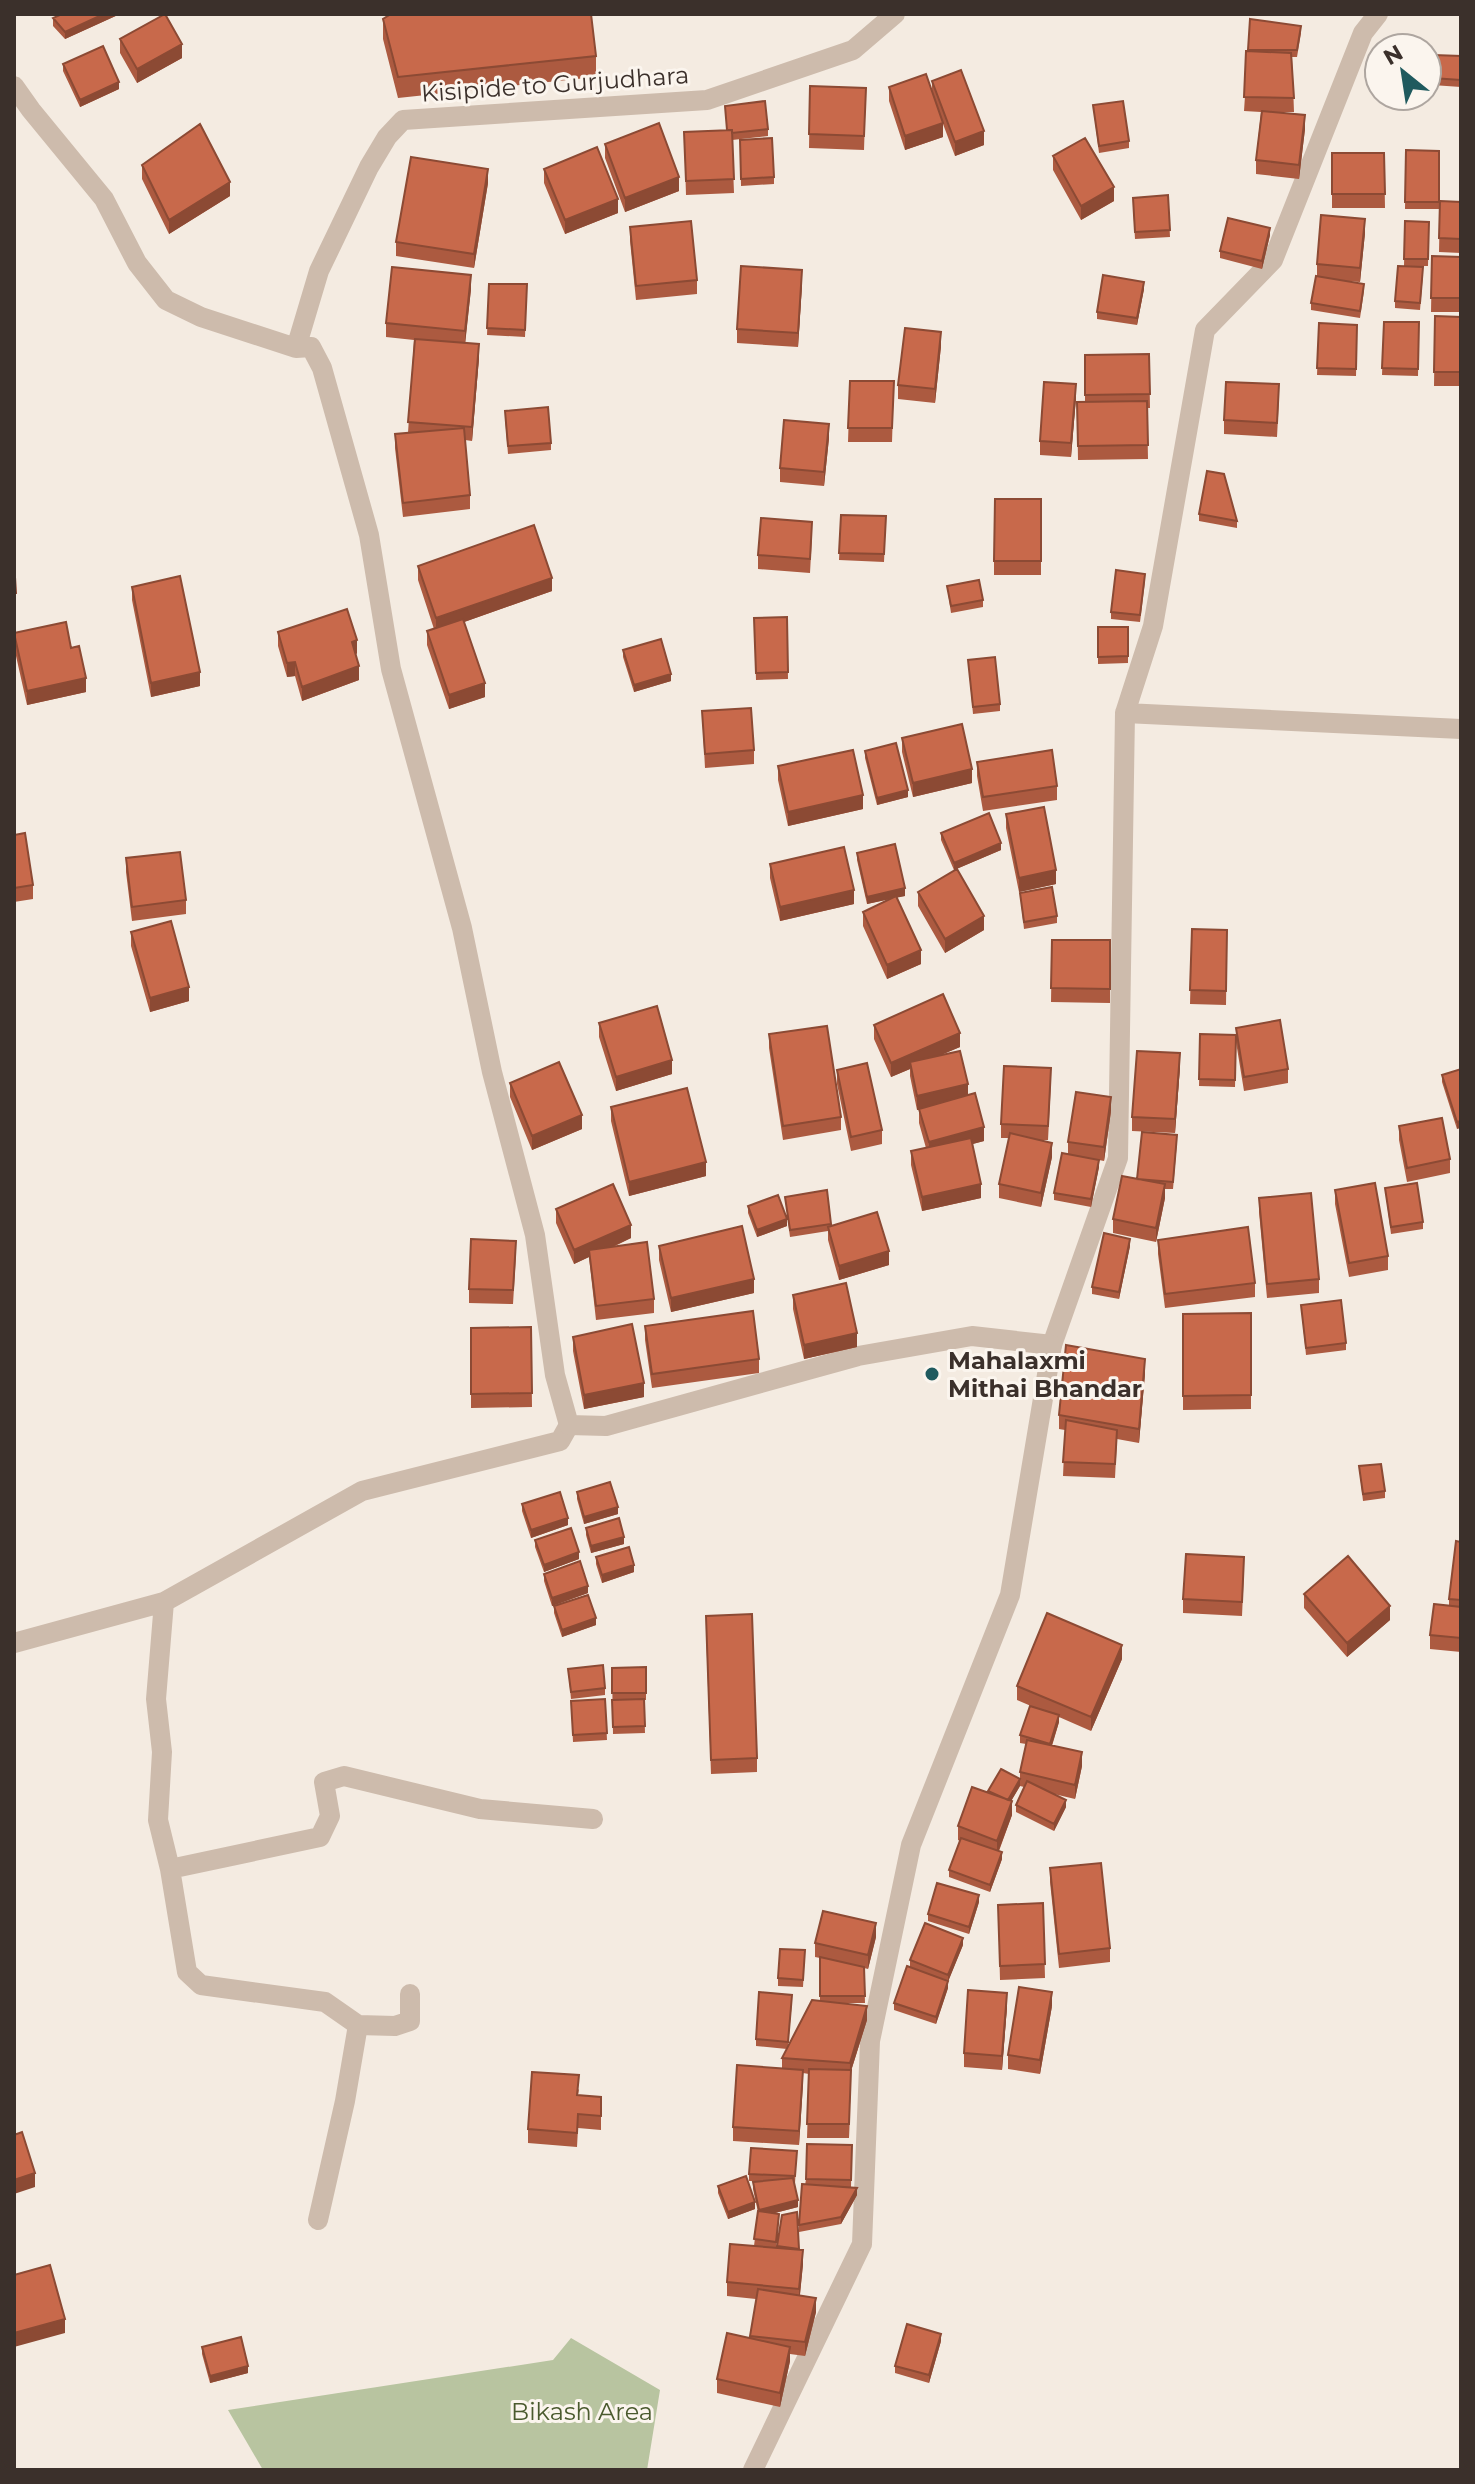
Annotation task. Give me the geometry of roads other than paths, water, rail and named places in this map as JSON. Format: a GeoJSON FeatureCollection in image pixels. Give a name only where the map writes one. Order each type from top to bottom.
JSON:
{"type":"FeatureCollection","features":[{"type":"Feature","properties":{"kind":"street","name":"Kisipide to Gurjudhara"},"geometry":{"type":"LineString","coordinates":[[296,348],[319,271],[369,167],[387,137],[403,120],[707,100],[853,50],[895,14]]}},
{"type":"Feature","properties":{"kind":"street"},"geometry":{"type":"LineString","coordinates":[[753,2470],[862,2244],[870,2041],[911,1845],[1010,1595],[1052,1345],[1118,1158],[1125,713],[1153,626],[1205,330],[1273,260],[1363,33],[1378,14]]}},
{"type":"Feature","properties":{"kind":"street"},"geometry":{"type":"LineString","coordinates":[[14,86],[104,199],[137,263],[166,300],[201,317],[296,348],[311,347],[322,368],[369,535],[391,669],[462,928],[492,1072],[535,1235],[555,1375],[569,1425],[560,1441],[362,1491],[164,1602],[14,1643]]}},
{"type":"Feature","properties":{"kind":"street"},"geometry":{"type":"LineString","coordinates":[[1125,713],[1461,729]]}},
{"type":"Feature","properties":{"kind":"street"},"geometry":{"type":"LineString","coordinates":[[569,1425],[606,1426],[858,1356],[972,1336],[1052,1345]]}},
{"type":"Feature","properties":{"kind":"street"},"geometry":{"type":"LineString","coordinates":[[164,1602],[156,1699],[162,1752],[158,1820],[170,1869],[187,1972],[201,1985],[325,2002],[358,2025],[395,2026],[410,2021],[410,1994]]}},
{"type":"Feature","properties":{"kind":"street"},"geometry":{"type":"LineString","coordinates":[[170,1869],[320,1837],[330,1816],[324,1782],[344,1776],[480,1809],[593,1819]]}},
{"type":"Feature","properties":{"kind":"street"},"geometry":{"type":"LineString","coordinates":[[318,2220],[345,2101],[358,2025]]}},
{"type":"Feature","properties":{"kind":"place","name":"Mahalaxmi Mithai Bhandar"},"geometry":{"type":"Point","coordinates":[932,1374]}},
{"type":"Feature","properties":{"kind":"park label","name":"Bikash Area"},"geometry":{"type":"Point","coordinates":[582,2411]}}]}
